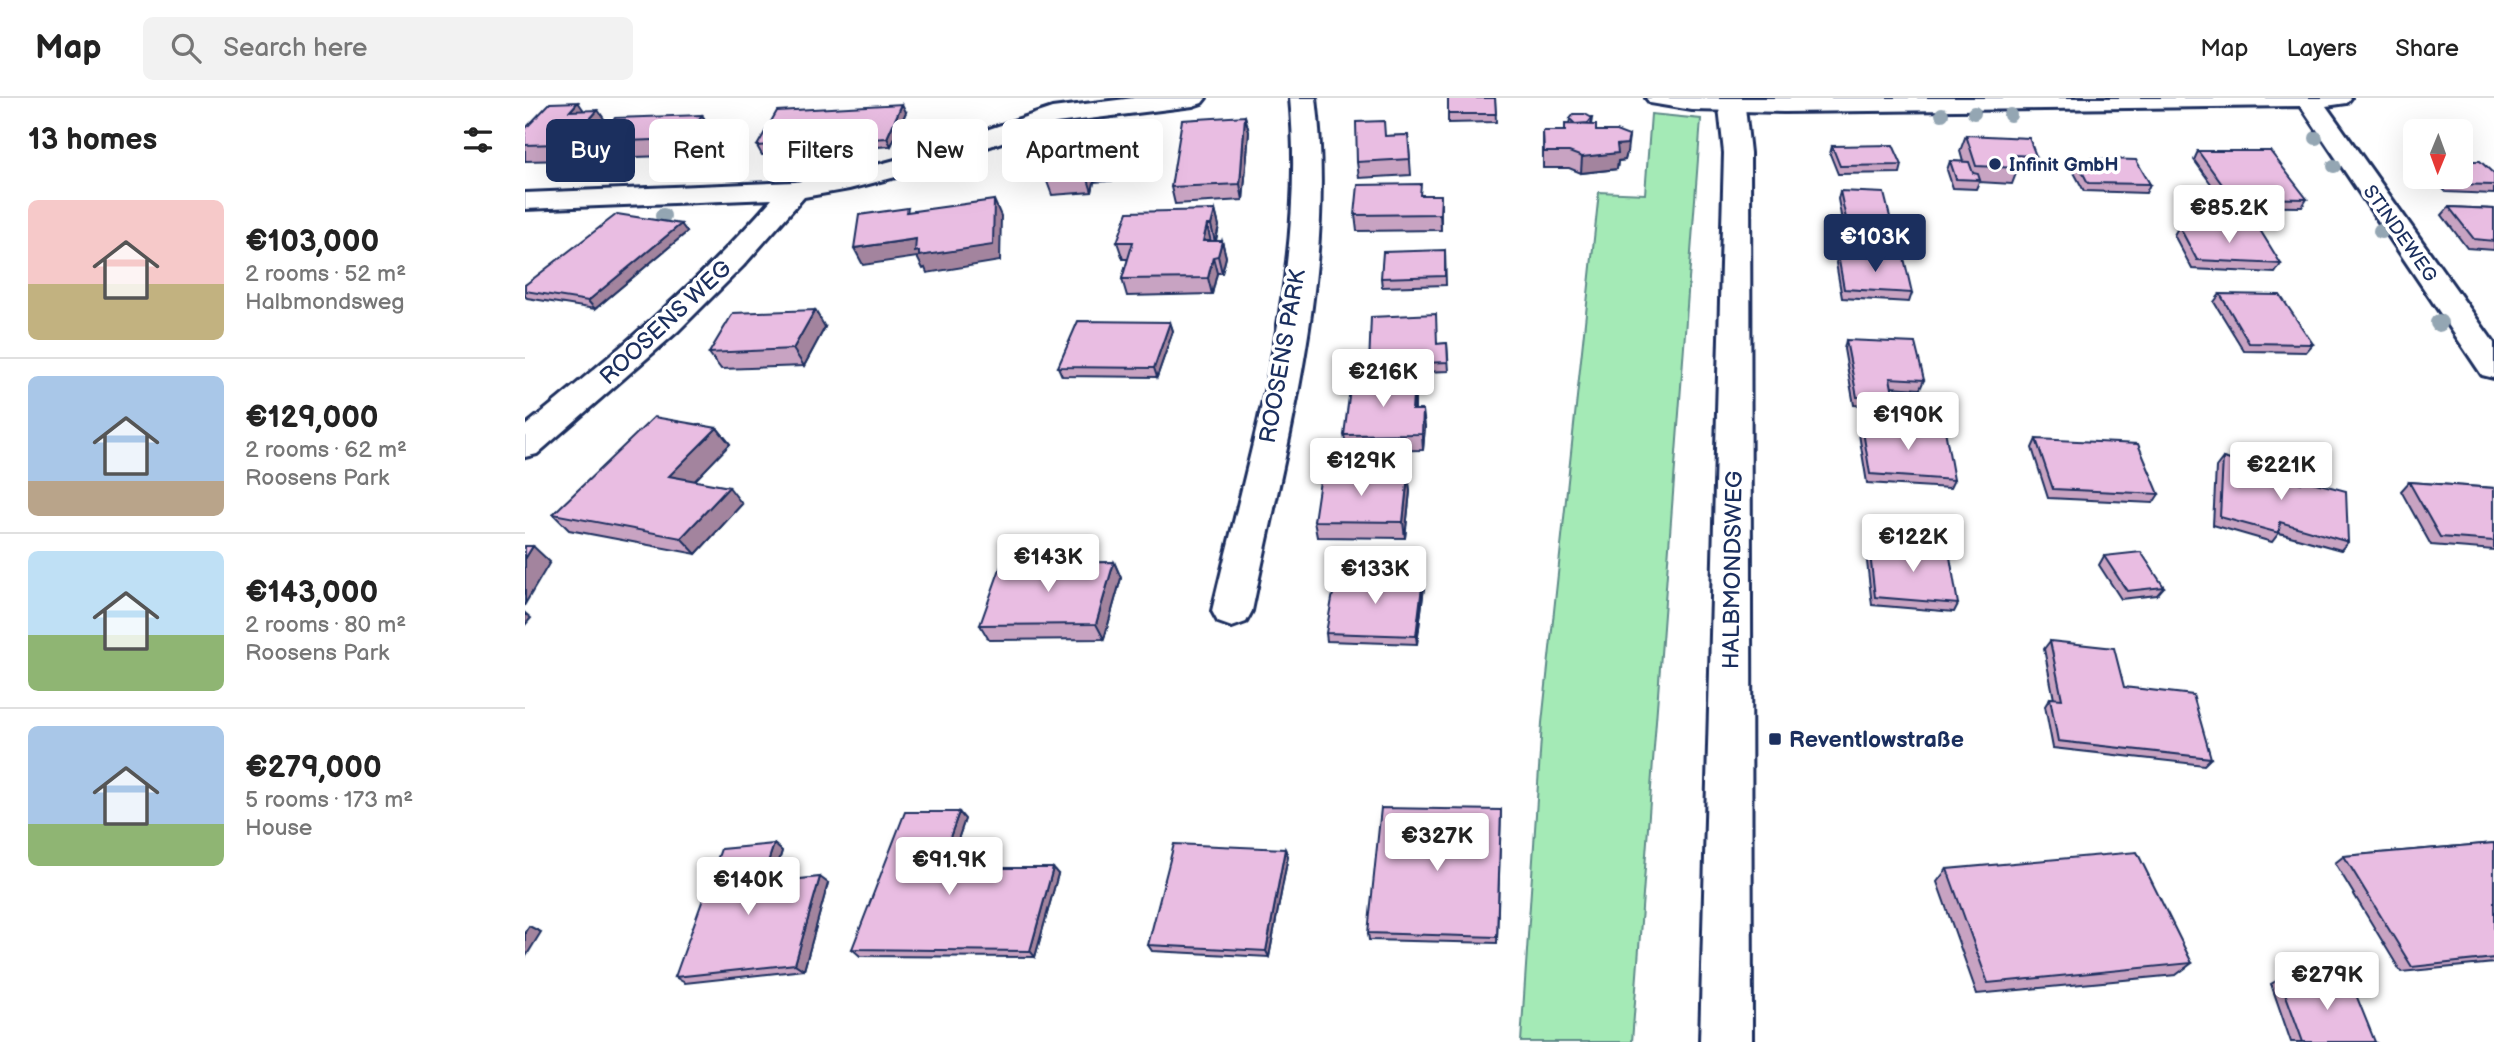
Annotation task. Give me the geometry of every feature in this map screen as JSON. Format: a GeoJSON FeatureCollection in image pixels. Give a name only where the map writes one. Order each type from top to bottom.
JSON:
{"type":"FeatureCollection","features":[{"type":"Feature","properties":{"kind":"street"},"geometry":{"type":"LineString","coordinates":[[525,201],[795,190],[849,181],[909,164],[1050,107],[1193,98]]}},
{"type":"Feature","properties":{"kind":"street","name":"ROOSENS PARK"},"geometry":{"type":"LineString","coordinates":[[1233,611],[1290,332],[1306,208],[1308,154],[1303,98]]}},
{"type":"Feature","properties":{"kind":"street"},"geometry":{"type":"LineString","coordinates":[[1659,98],[1731,101],[2338,98]]}},
{"type":"Feature","properties":{"kind":"street","name":"STINDEWEG"},"geometry":{"type":"LineString","coordinates":[[2308,98],[2494,367]]}},
{"type":"Feature","properties":{"kind":"street","name":"HALBMONDSWEG"},"geometry":{"type":"LineString","coordinates":[[1726,1042],[1737,153],[1731,101]]}},
{"type":"Feature","properties":{"kind":"street","name":"ROOSENS WEG"},"geometry":{"type":"LineString","coordinates":[[525,444],[651,339],[770,221],[795,190]]}},
{"type":"Feature","properties":{"kind":"green space"},"geometry":{"type":"Polygon","coordinates":[[[1651,114],[1701,119],[1632,1042],[1521,1042],[1542,723],[1599,192],[1645,194],[1651,114]]]}},
{"type":"Feature","properties":{"kind":"building"},"geometry":{"type":"Polygon","coordinates":[[[1448,98],[1495,98],[1496,114],[1448,114],[1448,98]]]}},
{"type":"Feature","properties":{"kind":"building"},"geometry":{"type":"Polygon","coordinates":[[[578,102],[570,111],[598,110],[590,119],[546,119],[546,144],[525,145],[525,129],[550,103],[578,102]]]}},
{"type":"Feature","properties":{"kind":"building"},"geometry":{"type":"Polygon","coordinates":[[[902,104],[895,119],[892,119],[887,138],[878,139],[878,119],[772,119],[777,111],[902,104]]]}},
{"type":"Feature","properties":{"kind":"building"},"geometry":{"type":"Polygon","coordinates":[[[1574,114],[1585,114],[1592,118],[1588,123],[1575,124],[1570,119],[1574,114]]]}},
{"type":"Feature","properties":{"kind":"building"},"geometry":{"type":"Polygon","coordinates":[[[702,115],[699,119],[649,119],[649,140],[635,141],[635,119],[615,118],[702,115]]]}},
{"type":"Feature","properties":{"kind":"building"},"geometry":{"type":"Polygon","coordinates":[[[1245,116],[1240,184],[1171,187],[1182,120],[1245,116]]]}},
{"type":"Feature","properties":{"kind":"building"},"geometry":{"type":"Polygon","coordinates":[[[1384,121],[1385,136],[1408,135],[1410,159],[1357,162],[1356,122],[1384,121]]]}},
{"type":"Feature","properties":{"kind":"building"},"geometry":{"type":"Polygon","coordinates":[[[1565,124],[1596,125],[1596,131],[1616,131],[1629,136],[1627,144],[1617,145],[1618,153],[1582,157],[1569,152],[1544,152],[1543,131],[1565,131],[1565,124]]]}},
{"type":"Feature","properties":{"kind":"building"},"geometry":{"type":"Polygon","coordinates":[[[1966,135],[2029,138],[2036,156],[2013,155],[2018,168],[1976,166],[1966,135]]]}},
{"type":"Feature","properties":{"kind":"building"},"geometry":{"type":"Polygon","coordinates":[[[1893,145],[1902,165],[1840,166],[1832,146],[1893,145]]]}},
{"type":"Feature","properties":{"kind":"building"},"geometry":{"type":"Polygon","coordinates":[[[2198,151],[2270,151],[2307,199],[2232,198],[2198,151]]]}},
{"type":"Feature","properties":{"kind":"building"},"geometry":{"type":"Polygon","coordinates":[[[2075,158],[2136,160],[2150,184],[2088,183],[2075,158]]]}},
{"type":"Feature","properties":{"kind":"building"},"geometry":{"type":"Polygon","coordinates":[[[1950,161],[1969,162],[1973,173],[1978,174],[1980,180],[1956,179],[1950,161]]]}},
{"type":"Feature","properties":{"kind":"building"},"geometry":{"type":"Polygon","coordinates":[[[2473,161],[2480,161],[2494,174],[2494,185],[2473,184],[2473,161]]]}},
{"type":"Feature","properties":{"kind":"building"},"geometry":{"type":"Polygon","coordinates":[[[1421,184],[1420,195],[1441,195],[1440,214],[1355,215],[1358,185],[1421,184]]]}},
{"type":"Feature","properties":{"kind":"building"},"geometry":{"type":"Polygon","coordinates":[[[1840,191],[1884,193],[1892,225],[1847,223],[1840,191]]]}},
{"type":"Feature","properties":{"kind":"building"},"geometry":{"type":"Polygon","coordinates":[[[994,200],[993,245],[919,256],[919,251],[915,252],[916,239],[854,248],[859,215],[908,208],[907,212],[994,200]]]}},
{"type":"Feature","properties":{"kind":"building"},"geometry":{"type":"Polygon","coordinates":[[[2449,207],[2494,209],[2494,241],[2474,239],[2449,207]]]}},
{"type":"Feature","properties":{"kind":"building"},"geometry":{"type":"Polygon","coordinates":[[[1215,210],[1203,241],[1222,241],[1218,256],[1213,257],[1208,278],[1122,279],[1133,242],[1117,242],[1128,212],[1215,210]]]}},
{"type":"Feature","properties":{"kind":"building"},"geometry":{"type":"Polygon","coordinates":[[[617,214],[681,224],[588,301],[525,291],[525,285],[617,214]]]}},
{"type":"Feature","properties":{"kind":"building"},"geometry":{"type":"Polygon","coordinates":[[[2179,226],[2260,230],[2281,264],[2197,260],[2179,226]]]}},
{"type":"Feature","properties":{"kind":"building"},"geometry":{"type":"Polygon","coordinates":[[[1445,250],[1445,276],[1381,278],[1383,252],[1445,250]]]}},
{"type":"Feature","properties":{"kind":"building"},"geometry":{"type":"Polygon","coordinates":[[[1838,255],[1904,258],[1912,293],[1844,289],[1838,255]]]}},
{"type":"Feature","properties":{"kind":"building"},"geometry":{"type":"Polygon","coordinates":[[[2220,294],[2280,295],[2313,344],[2249,343],[2220,294]]]}},
{"type":"Feature","properties":{"kind":"building"},"geometry":{"type":"Polygon","coordinates":[[[815,310],[793,349],[709,353],[733,313],[815,310]]]}},
{"type":"Feature","properties":{"kind":"building"},"geometry":{"type":"Polygon","coordinates":[[[1436,314],[1437,344],[1447,343],[1448,362],[1369,365],[1371,317],[1436,314]]]}},
{"type":"Feature","properties":{"kind":"building"},"geometry":{"type":"Polygon","coordinates":[[[1078,321],[1170,322],[1154,368],[1058,367],[1078,321]]]}},
{"type":"Feature","properties":{"kind":"building"},"geometry":{"type":"Polygon","coordinates":[[[1846,340],[1915,343],[1924,380],[1890,378],[1894,399],[1857,397],[1846,340]]]}},
{"type":"Feature","properties":{"kind":"building"},"geometry":{"type":"Polygon","coordinates":[[[1414,380],[1412,410],[1423,410],[1422,434],[1344,435],[1351,381],[1414,380]]]}},
{"type":"Feature","properties":{"kind":"building"},"geometry":{"type":"Polygon","coordinates":[[[654,417],[717,428],[669,476],[729,487],[681,538],[553,514],[654,417]]]}},
{"type":"Feature","properties":{"kind":"building"},"geometry":{"type":"Polygon","coordinates":[[[1862,425],[1945,430],[1954,480],[1870,474],[1862,425]]]}},
{"type":"Feature","properties":{"kind":"building"},"geometry":{"type":"Polygon","coordinates":[[[2036,439],[2138,444],[2159,494],[2053,489],[2036,439]]]}},
{"type":"Feature","properties":{"kind":"building"},"geometry":{"type":"Polygon","coordinates":[[[2223,458],[2263,469],[2262,473],[2301,483],[2301,479],[2346,491],[2348,542],[2280,522],[2279,533],[2220,517],[2223,458]]]}},
{"type":"Feature","properties":{"kind":"building"},"geometry":{"type":"Polygon","coordinates":[[[1321,474],[1408,475],[1403,522],[1314,521],[1321,474]]]}},
{"type":"Feature","properties":{"kind":"building"},"geometry":{"type":"Polygon","coordinates":[[[2409,482],[2494,488],[2494,541],[2440,537],[2409,482]]]}},
{"type":"Feature","properties":{"kind":"building"},"geometry":{"type":"Polygon","coordinates":[[[1869,545],[1949,551],[1958,604],[1875,597],[1869,545]]]}},
{"type":"Feature","properties":{"kind":"building"},"geometry":{"type":"Polygon","coordinates":[[[525,546],[533,546],[525,559],[525,546]]]}},
{"type":"Feature","properties":{"kind":"building"},"geometry":{"type":"Polygon","coordinates":[[[2141,552],[2164,587],[2127,591],[2104,556],[2141,552]]]}},
{"type":"Feature","properties":{"kind":"building"},"geometry":{"type":"Polygon","coordinates":[[[1114,562],[1096,624],[980,625],[1002,563],[1114,562]]]}},
{"type":"Feature","properties":{"kind":"building"},"geometry":{"type":"Polygon","coordinates":[[[1336,576],[1423,578],[1416,636],[1326,633],[1336,576]]]}},
{"type":"Feature","properties":{"kind":"building"},"geometry":{"type":"Polygon","coordinates":[[[2050,641],[2114,648],[2124,687],[2193,695],[2211,758],[2058,741],[2050,698],[2062,699],[2050,641]]]}},
{"type":"Feature","properties":{"kind":"building"},"geometry":{"type":"Polygon","coordinates":[[[1381,808],[1501,810],[1497,937],[1368,933],[1381,808]]]}},
{"type":"Feature","properties":{"kind":"building"},"geometry":{"type":"Polygon","coordinates":[[[905,812],[959,812],[939,868],[1053,868],[1030,951],[852,949],[905,812]]]}},
{"type":"Feature","properties":{"kind":"building"},"geometry":{"type":"Polygon","coordinates":[[[2494,843],[2494,958],[2412,967],[2344,856],[2494,843]]]}},
{"type":"Feature","properties":{"kind":"building"},"geometry":{"type":"Polygon","coordinates":[[[774,844],[761,883],[820,877],[795,964],[675,977],[721,849],[774,844]]]}},
{"type":"Feature","properties":{"kind":"building"},"geometry":{"type":"Polygon","coordinates":[[[1174,844],[1285,849],[1266,951],[1148,945],[1174,844]]]}},
{"type":"Feature","properties":{"kind":"building"},"geometry":{"type":"Polygon","coordinates":[[[2137,852],[2192,963],[1988,983],[1947,869],[2137,852]]]}},
{"type":"Feature","properties":{"kind":"building"},"geometry":{"type":"Polygon","coordinates":[[[2280,979],[2352,985],[2375,1042],[2303,1042],[2280,979]]]}},
{"type":"Feature","properties":{"kind":"place","name":"Infinit GmbH"},"geometry":{"type":"Point","coordinates":[1995,164]}},
{"type":"Feature","properties":{"kind":"place","name":"Reventlowstraße"},"geometry":{"type":"Point","coordinates":[1775,739]}}]}
